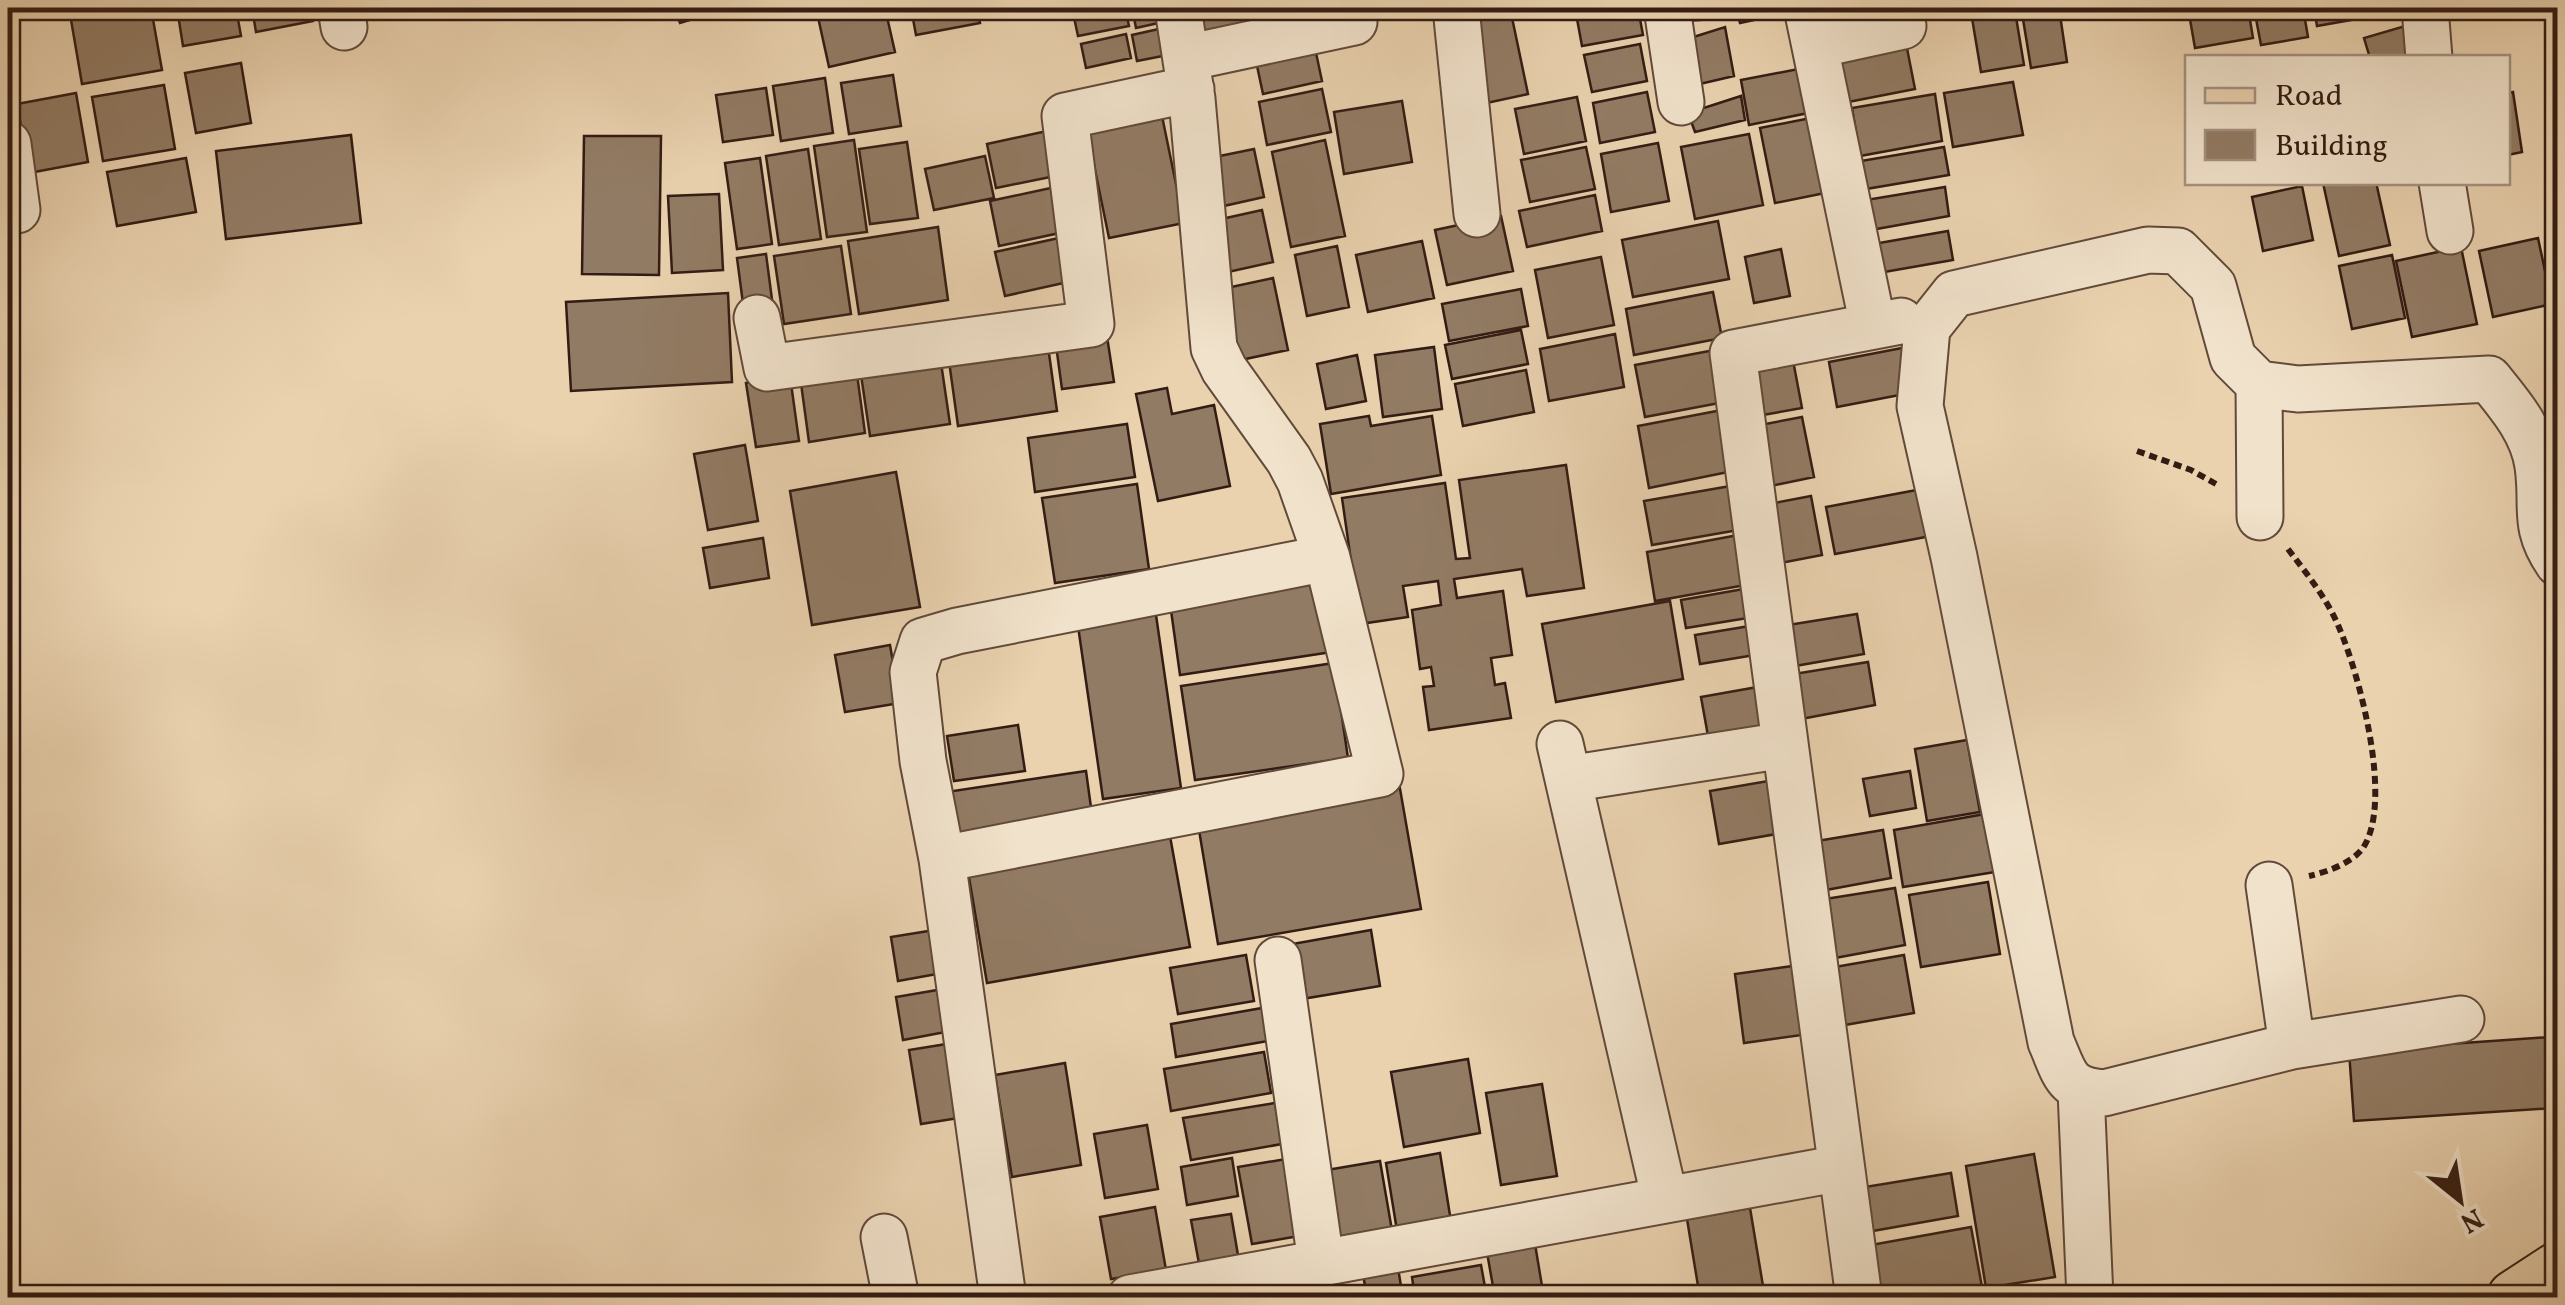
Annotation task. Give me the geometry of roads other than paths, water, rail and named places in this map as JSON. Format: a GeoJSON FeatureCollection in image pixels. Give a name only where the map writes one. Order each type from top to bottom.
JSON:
{"type":"FeatureCollection","features":[{"type":"Feature","properties":{"kind":"main road"},"geometry":{"type":"LineString","coordinates":[[2515,1298],[2558,1270]]}},
{"type":"Feature","properties":{"kind":"street"},"geometry":{"type":"LineString","coordinates":[[942,860],[1380,774],[1327,558],[1289,460],[1224,369],[1214,348],[1188,73],[1178,8]]}},
{"type":"Feature","properties":{"kind":"street"},"geometry":{"type":"LineString","coordinates":[[1456,8],[1477,214]]}},
{"type":"Feature","properties":{"kind":"street"},"geometry":{"type":"LineString","coordinates":[[1668,8],[1681,102]]}},
{"type":"Feature","properties":{"kind":"street"},"geometry":{"type":"LineString","coordinates":[[1859,1298],[1734,353],[1887,324],[1811,26],[1903,26],[1899,8]]}},
{"type":"Feature","properties":{"kind":"street"},"geometry":{"type":"LineString","coordinates":[[2425,8],[2429,55]]}},
{"type":"Feature","properties":{"kind":"street"},"geometry":{"type":"LineString","coordinates":[[757,318],[767,368],[1090,324],[1065,116],[1354,22]]}},
{"type":"Feature","properties":{"kind":"street"},"geometry":{"type":"LineString","coordinates":[[8,144],[17,210]]}},
{"type":"Feature","properties":{"kind":"street"},"geometry":{"type":"LineString","coordinates":[[2442,185],[2450,231]]}},
{"type":"Feature","properties":{"kind":"street"},"geometry":{"type":"LineString","coordinates":[[2461,1019],[2292,1046],[2104,1093],[2081,1091],[2068,1080],[2051,1042],[1954,556],[1920,406],[1927,328],[1954,294],[2148,250],[2178,251],[2214,286],[2233,358],[2260,384],[2298,389],[2488,378],[2523,421],[2538,463],[2542,540],[2558,563]]}},
{"type":"Feature","properties":{"kind":"street"},"geometry":{"type":"LineString","coordinates":[[2260,384],[2260,516]]}},
{"type":"Feature","properties":{"kind":"street"},"geometry":{"type":"LineString","coordinates":[[1003,1298],[942,860],[923,761],[913,672],[923,641],[1327,558]]}},
{"type":"Feature","properties":{"kind":"street"},"geometry":{"type":"LineString","coordinates":[[1665,1200],[1564,762],[1785,745]]}},
{"type":"Feature","properties":{"kind":"street"},"geometry":{"type":"LineString","coordinates":[[2269,884],[2292,1046]]}},
{"type":"Feature","properties":{"kind":"street"},"geometry":{"type":"LineString","coordinates":[[1278,960],[1344,1272]]}},
{"type":"Feature","properties":{"kind":"street"},"geometry":{"type":"LineString","coordinates":[[2081,1091],[2090,1298]]}},
{"type":"Feature","properties":{"kind":"street"},"geometry":{"type":"LineString","coordinates":[[1130,1298],[1344,1272],[1665,1200],[1841,1168]]}},
{"type":"Feature","properties":{"kind":"street"},"geometry":{"type":"LineString","coordinates":[[884,1237],[896,1298]]}}]}
